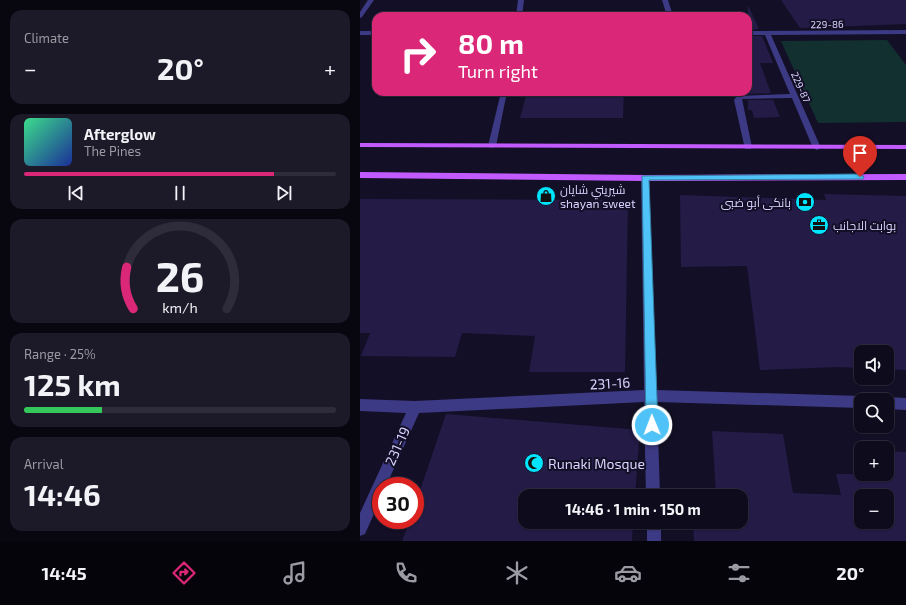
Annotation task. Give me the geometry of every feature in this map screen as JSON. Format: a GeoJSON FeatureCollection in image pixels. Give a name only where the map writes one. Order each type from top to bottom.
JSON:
{"type":"FeatureCollection","features":[{"type":"Feature","properties":{"kind":"main road"},"geometry":{"type":"LineString","coordinates":[[360,145],[817,148],[906,147]]}},
{"type":"Feature","properties":{"kind":"main road"},"geometry":{"type":"LineString","coordinates":[[360,175],[645,178],[906,177]]}},
{"type":"Feature","properties":{"kind":"street"},"geometry":{"type":"LineString","coordinates":[[360,16],[371,0]]}},
{"type":"Feature","properties":{"kind":"street"},"geometry":{"type":"LineString","coordinates":[[520,12],[521,0]]}},
{"type":"Feature","properties":{"kind":"street"},"geometry":{"type":"LineString","coordinates":[[666,0],[669,12]]}},
{"type":"Feature","properties":{"kind":"street"},"geometry":{"type":"LineString","coordinates":[[904,32],[906,39]]}},
{"type":"Feature","properties":{"kind":"street","name":"229-86"},"geometry":{"type":"LineString","coordinates":[[752,34],[904,32]]}},
{"type":"Feature","properties":{"kind":"street"},"geometry":{"type":"LineString","coordinates":[[360,33],[372,33]]}},
{"type":"Feature","properties":{"kind":"street","name":"229-87"},"geometry":{"type":"LineString","coordinates":[[767,34],[817,148]]}},
{"type":"Feature","properties":{"kind":"street"},"geometry":{"type":"LineString","coordinates":[[492,146],[503,96]]}},
{"type":"Feature","properties":{"kind":"street"},"geometry":{"type":"LineString","coordinates":[[748,147],[738,100],[739,97],[795,96]]}},
{"type":"Feature","properties":{"kind":"street"},"geometry":{"type":"LineString","coordinates":[[645,178],[653,489]]}},
{"type":"Feature","properties":{"kind":"street","name":"231-16"},"geometry":{"type":"LineString","coordinates":[[360,405],[415,407],[651,396],[854,402]]}},
{"type":"Feature","properties":{"kind":"street"},"geometry":{"type":"LineString","coordinates":[[894,403],[906,404]]}},
{"type":"Feature","properties":{"kind":"street","name":"231-19"},"geometry":{"type":"LineString","coordinates":[[360,529],[415,407]]}},
{"type":"Feature","properties":{"kind":"street"},"geometry":{"type":"LineString","coordinates":[[654,529],[654,541]]}},
{"type":"Feature","properties":{"kind":"green space"},"geometry":{"type":"Polygon","coordinates":[[[887,40],[906,65],[906,122],[818,123],[781,41],[887,40]]]}},
{"type":"Feature","properties":{"kind":"building"},"geometry":{"type":"Polygon","coordinates":[[[781,0],[906,0],[906,24],[800,28],[781,0]]]}},
{"type":"Feature","properties":{"kind":"building"},"geometry":{"type":"Polygon","coordinates":[[[748,5],[751,12],[748,12],[748,5]]]}},
{"type":"Feature","properties":{"kind":"building"},"geometry":{"type":"Polygon","coordinates":[[[752,14],[759,29],[752,30],[752,14]]]}},
{"type":"Feature","properties":{"kind":"building"},"geometry":{"type":"Polygon","coordinates":[[[752,36],[762,36],[773,63],[760,63],[771,93],[752,94],[752,36]]]}},
{"type":"Feature","properties":{"kind":"building"},"geometry":{"type":"Polygon","coordinates":[[[526,96],[624,96],[623,118],[520,118],[526,96]]]}},
{"type":"Feature","properties":{"kind":"building"},"geometry":{"type":"Polygon","coordinates":[[[748,100],[773,100],[780,117],[754,118],[752,110],[748,110],[748,100]]]}},
{"type":"Feature","properties":{"kind":"building"},"geometry":{"type":"Polygon","coordinates":[[[824,194],[906,196],[906,370],[894,369],[894,345],[854,345],[854,368],[760,370],[747,266],[681,267],[680,195],[826,200],[824,194]]]}},
{"type":"Feature","properties":{"kind":"building"},"geometry":{"type":"Polygon","coordinates":[[[360,199],[628,200],[625,372],[529,372],[535,336],[462,333],[455,357],[361,356],[370,333],[360,333],[360,199]]]}},
{"type":"Feature","properties":{"kind":"building","name":"Runaki Mosque"},"geometry":{"type":"Polygon","coordinates":[[[446,414],[640,430],[636,489],[518,489],[518,529],[633,529],[632,541],[402,541],[407,529],[424,529],[424,479],[446,414]]]}},
{"type":"Feature","properties":{"kind":"building"},"geometry":{"type":"Polygon","coordinates":[[[712,431],[783,434],[793,493],[841,495],[836,474],[854,474],[854,481],[894,481],[894,451],[906,452],[906,541],[694,541],[693,529],[748,529],[748,489],[716,489],[712,431]]]}},
{"type":"Feature","properties":{"kind":"place","name":"شيريني شايان shayan sweet"},"geometry":{"type":"Point","coordinates":[546,196]}},
{"type":"Feature","properties":{"kind":"place","name":"بانكى أبو ضبى"},"geometry":{"type":"Point","coordinates":[805,202]}},
{"type":"Feature","properties":{"kind":"place","name":"بوابت الاجانب"},"geometry":{"type":"Point","coordinates":[819,225]}},
{"type":"Feature","properties":{"kind":"place","name":"Runaki Mosque"},"geometry":{"type":"Point","coordinates":[534,463]}},
{"type":"Feature","properties":{"kind":"route"},"geometry":{"type":"LineString","coordinates":[[652,425],[645,178],[860,177]]}}]}
